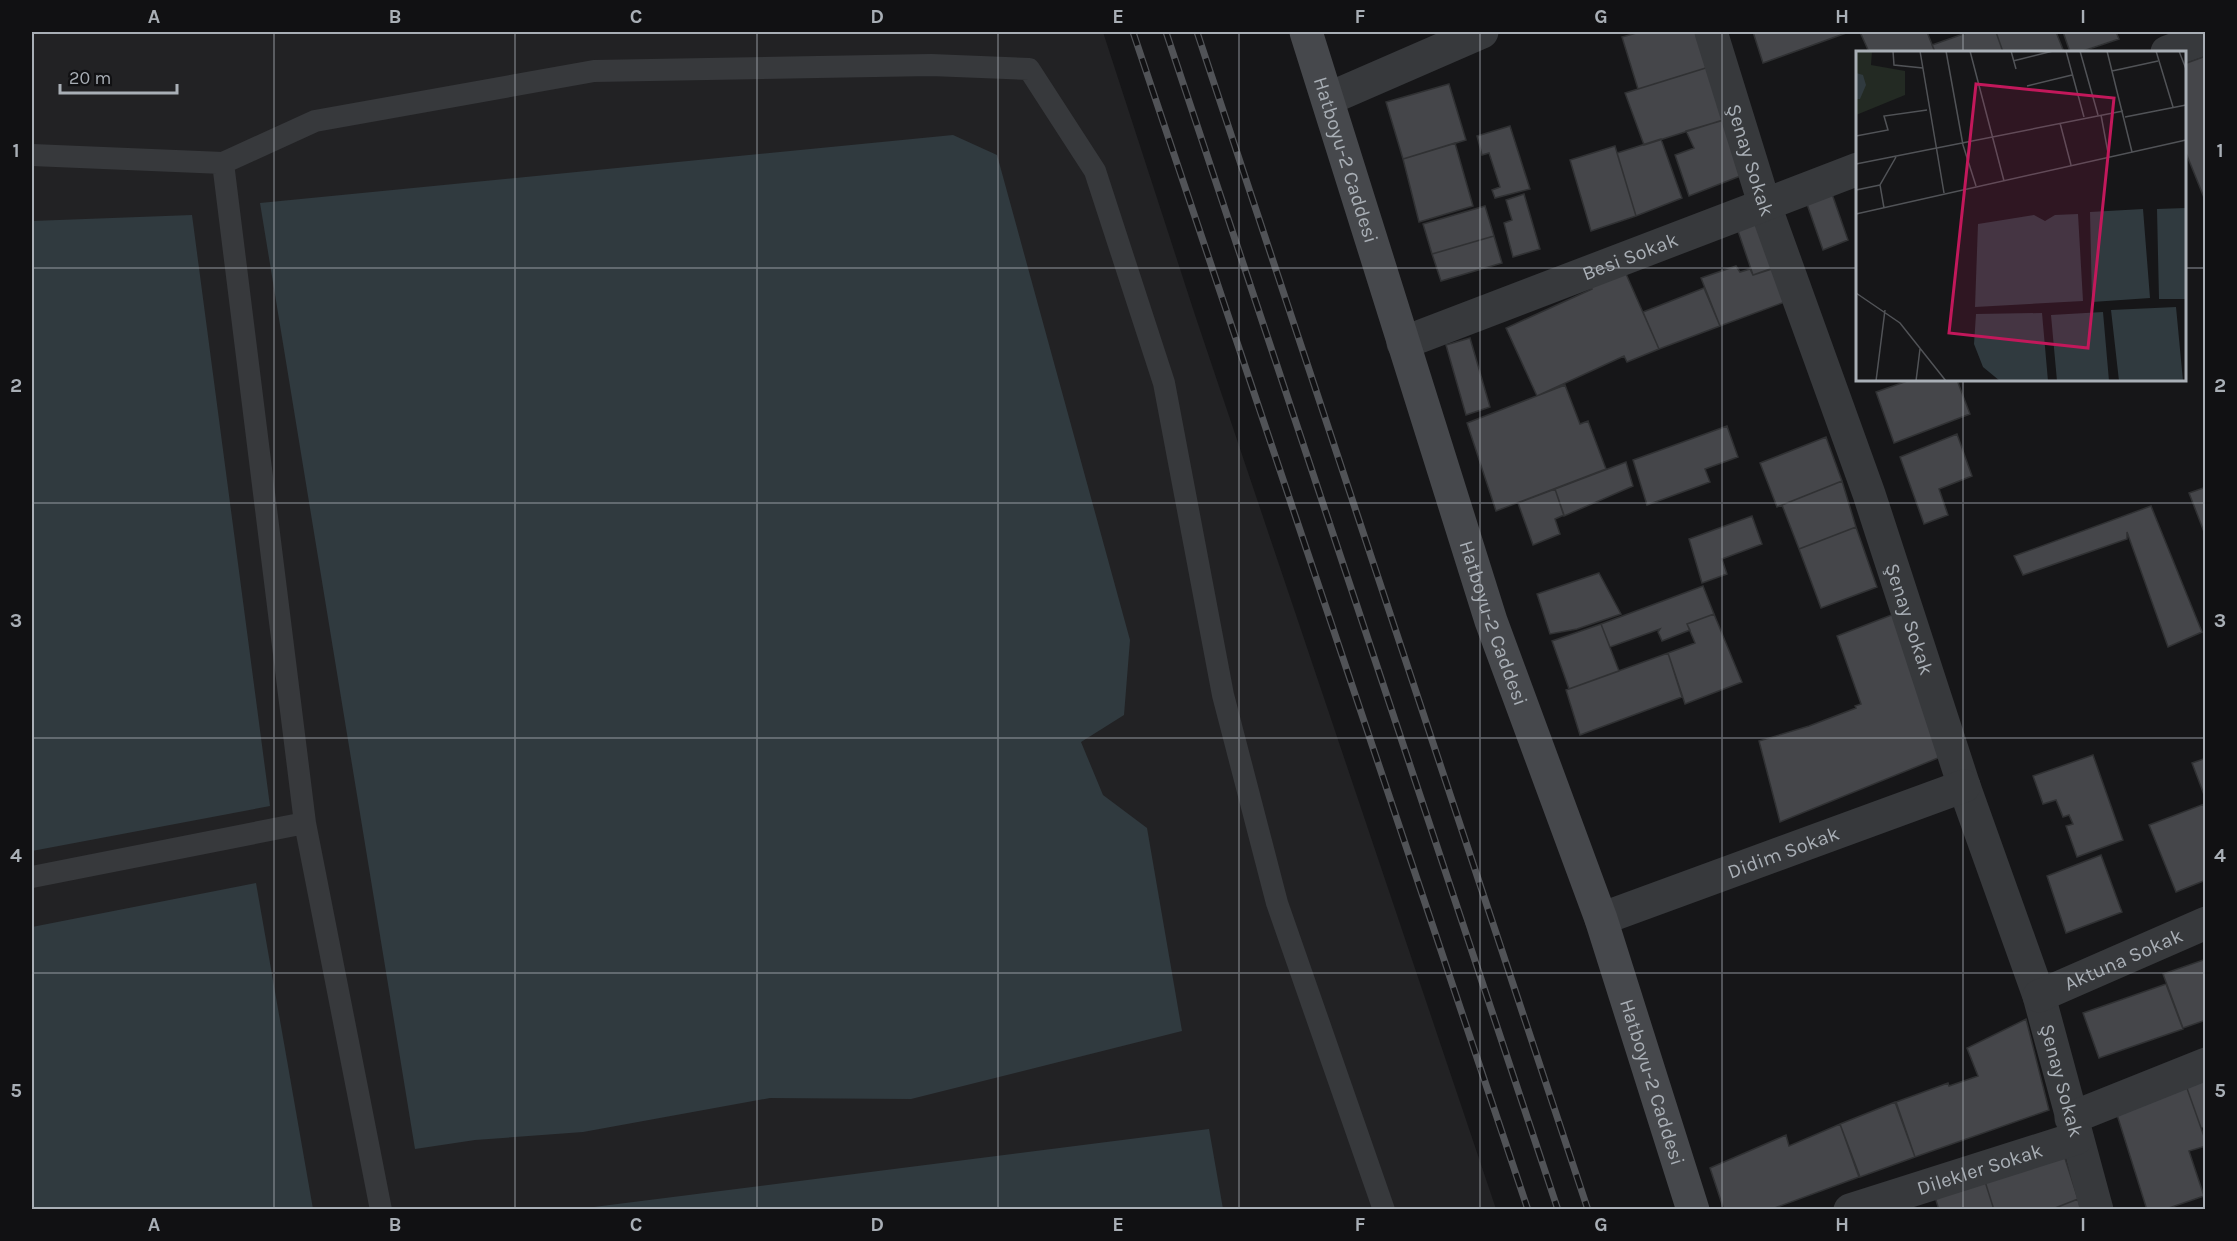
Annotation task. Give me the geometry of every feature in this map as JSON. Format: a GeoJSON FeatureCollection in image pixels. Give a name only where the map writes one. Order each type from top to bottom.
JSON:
{"type":"FeatureCollection","features":[{"type":"Feature","properties":{"kind":"main road","name":"Hatboyu-2 Caddesi"},"geometry":{"type":"LineString","coordinates":[[1306,32],[1491,621],[1601,919],[1693,1209]]}},
{"type":"Feature","properties":{"kind":"street"},"geometry":{"type":"LineString","coordinates":[[1328,99],[1482,32]]}},
{"type":"Feature","properties":{"kind":"street","name":"Şenay Sokak"},"geometry":{"type":"LineString","coordinates":[[1711,32],[1764,203],[1869,494],[1964,786],[2039,996],[2097,1209]]}},
{"type":"Feature","properties":{"kind":"street"},"geometry":{"type":"LineString","coordinates":[[2170,51],[2205,38]]}},
{"type":"Feature","properties":{"kind":"street","name":"Besi Sokak"},"geometry":{"type":"LineString","coordinates":[[1403,343],[1856,169]]}},
{"type":"Feature","properties":{"kind":"street","name":"Didim Sokak"},"geometry":{"type":"LineString","coordinates":[[1601,919],[1964,786]]}},
{"type":"Feature","properties":{"kind":"street","name":"Aktuna Sokak"},"geometry":{"type":"LineString","coordinates":[[2039,996],[2205,923]]}},
{"type":"Feature","properties":{"kind":"street","name":"Dilekler Sokak"},"geometry":{"type":"LineString","coordinates":[[1850,1209],[2074,1128],[2205,1064]]}},
{"type":"Feature","properties":{"kind":"lane"},"geometry":{"type":"LineString","coordinates":[[32,155],[223,163],[315,121],[594,71],[931,65],[1029,69],[1095,171],[1164,382],[1224,695],[1277,903],[1384,1209]]}},
{"type":"Feature","properties":{"kind":"lane"},"geometry":{"type":"LineString","coordinates":[[223,163],[306,823],[381,1209]]}},
{"type":"Feature","properties":{"kind":"lane"},"geometry":{"type":"LineString","coordinates":[[32,877],[306,823]]}},
{"type":"Feature","properties":{"kind":"shaded area"},"geometry":{"type":"Polygon","coordinates":[[[32,32],[1103,32],[1195,315],[1496,1209],[32,1209],[32,32]]]}},
{"type":"Feature","properties":{"kind":"shaded area"},"geometry":{"type":"Polygon","coordinates":[[[953,135],[997,155],[1130,640],[1124,715],[1081,742],[1103,795],[1147,828],[1182,1031],[911,1099],[770,1098],[583,1132],[475,1140],[415,1149],[260,203],[953,135]]]}},
{"type":"Feature","properties":{"kind":"shaded area"},"geometry":{"type":"Polygon","coordinates":[[[192,215],[270,806],[32,851],[32,221],[192,215]]]}},
{"type":"Feature","properties":{"kind":"shaded area"},"geometry":{"type":"Polygon","coordinates":[[[256,883],[313,1209],[32,1209],[32,927],[256,883]]]}},
{"type":"Feature","properties":{"kind":"shaded area"},"geometry":{"type":"Polygon","coordinates":[[[1209,1129],[1223,1209],[578,1209],[1209,1129]]]}},
{"type":"Feature","properties":{"kind":"building"},"geometry":{"type":"Polygon","coordinates":[[[1640,32],[1696,32],[1709,67],[1638,89],[1622,37],[1640,32]]]}},
{"type":"Feature","properties":{"kind":"building"},"geometry":{"type":"Polygon","coordinates":[[[1753,32],[1849,32],[1763,63],[1753,32]]]}},
{"type":"Feature","properties":{"kind":"building"},"geometry":{"type":"Polygon","coordinates":[[[1860,32],[1927,32],[1935,51],[1869,51],[1860,32]]]}},
{"type":"Feature","properties":{"kind":"building"},"geometry":{"type":"Polygon","coordinates":[[[1969,32],[1996,32],[2003,51],[1935,51],[1932,45],[1969,32]]]}},
{"type":"Feature","properties":{"kind":"building"},"geometry":{"type":"Polygon","coordinates":[[[1996,32],[2056,32],[2064,51],[2003,51],[1996,32]]]}},
{"type":"Feature","properties":{"kind":"building"},"geometry":{"type":"Polygon","coordinates":[[[2063,32],[2116,32],[2119,39],[2083,51],[2070,51],[2063,32]]]}},
{"type":"Feature","properties":{"kind":"building"},"geometry":{"type":"Polygon","coordinates":[[[2206,56],[2206,200],[2186,153],[2186,63],[2206,56]]]}},
{"type":"Feature","properties":{"kind":"building"},"geometry":{"type":"Polygon","coordinates":[[[1709,67],[1726,119],[1644,145],[1625,93],[1709,67]]]}},
{"type":"Feature","properties":{"kind":"building"},"geometry":{"type":"Polygon","coordinates":[[[1449,84],[1466,140],[1403,159],[1386,102],[1449,84]]]}},
{"type":"Feature","properties":{"kind":"building"},"geometry":{"type":"Polygon","coordinates":[[[1724,120],[1743,175],[1689,196],[1675,155],[1694,148],[1686,131],[1724,120]]]}},
{"type":"Feature","properties":{"kind":"building"},"geometry":{"type":"Polygon","coordinates":[[[1510,126],[1530,189],[1495,198],[1492,190],[1500,187],[1489,153],[1482,155],[1477,136],[1510,126]]]}},
{"type":"Feature","properties":{"kind":"building"},"geometry":{"type":"Polygon","coordinates":[[[1661,139],[1682,198],[1636,216],[1617,153],[1661,139]]]}},
{"type":"Feature","properties":{"kind":"building"},"geometry":{"type":"Polygon","coordinates":[[[1455,143],[1473,206],[1419,222],[1403,159],[1455,143]]]}},
{"type":"Feature","properties":{"kind":"building"},"geometry":{"type":"Polygon","coordinates":[[[1615,146],[1636,216],[1591,231],[1570,160],[1615,146]]]}},
{"type":"Feature","properties":{"kind":"building"},"geometry":{"type":"Polygon","coordinates":[[[1831,191],[1848,240],[1823,250],[1807,204],[1831,191]]]}},
{"type":"Feature","properties":{"kind":"building"},"geometry":{"type":"Polygon","coordinates":[[[1524,194],[1540,249],[1513,257],[1504,223],[1512,220],[1506,200],[1524,194]]]}},
{"type":"Feature","properties":{"kind":"building"},"geometry":{"type":"Polygon","coordinates":[[[1485,206],[1494,236],[1432,254],[1423,224],[1485,206]]]}},
{"type":"Feature","properties":{"kind":"building"},"geometry":{"type":"Polygon","coordinates":[[[1757,223],[1773,268],[1753,275],[1738,231],[1757,223]]]}},
{"type":"Feature","properties":{"kind":"building"},"geometry":{"type":"Polygon","coordinates":[[[1494,236],[1502,263],[1441,281],[1432,254],[1494,236]]]}},
{"type":"Feature","properties":{"kind":"building"},"geometry":{"type":"Polygon","coordinates":[[[1736,266],[1740,272],[1750,269],[1753,275],[1778,267],[1790,300],[1720,326],[1701,278],[1736,266]]]}},
{"type":"Feature","properties":{"kind":"building"},"geometry":{"type":"Polygon","coordinates":[[[1623,267],[1659,349],[1627,362],[1624,356],[1537,396],[1506,328],[1592,289],[1589,281],[1623,267]]]}},
{"type":"Feature","properties":{"kind":"building"},"geometry":{"type":"Polygon","coordinates":[[[1704,288],[1720,326],[1659,349],[1643,312],[1704,288]]]}},
{"type":"Feature","properties":{"kind":"building"},"geometry":{"type":"Polygon","coordinates":[[[1470,338],[1490,407],[1466,415],[1446,345],[1470,338]]]}},
{"type":"Feature","properties":{"kind":"building"},"geometry":{"type":"Polygon","coordinates":[[[1907,381],[1957,381],[1970,414],[1894,443],[1876,392],[1907,381]]]}},
{"type":"Feature","properties":{"kind":"building"},"geometry":{"type":"Polygon","coordinates":[[[1565,385],[1580,424],[1588,421],[1606,469],[1496,511],[1467,423],[1565,385]]]}},
{"type":"Feature","properties":{"kind":"building"},"geometry":{"type":"Polygon","coordinates":[[[1727,426],[1738,457],[1705,469],[1710,482],[1647,505],[1633,460],[1727,426]]]}},
{"type":"Feature","properties":{"kind":"building"},"geometry":{"type":"Polygon","coordinates":[[[1957,434],[1972,476],[1939,489],[1948,515],[1924,524],[1900,457],[1957,434]]]}},
{"type":"Feature","properties":{"kind":"building"},"geometry":{"type":"Polygon","coordinates":[[[1826,437],[1842,481],[1777,507],[1760,463],[1826,437]]]}},
{"type":"Feature","properties":{"kind":"building"},"geometry":{"type":"Polygon","coordinates":[[[1626,462],[1633,486],[1564,516],[1555,489],[1626,462]]]}},
{"type":"Feature","properties":{"kind":"building"},"geometry":{"type":"Polygon","coordinates":[[[1842,481],[1856,527],[1799,549],[1782,505],[1842,481]]]}},
{"type":"Feature","properties":{"kind":"building"},"geometry":{"type":"Polygon","coordinates":[[[2206,487],[2206,537],[2189,493],[2206,487]]]}},
{"type":"Feature","properties":{"kind":"building"},"geometry":{"type":"Polygon","coordinates":[[[1555,489],[1564,515],[1555,519],[1560,534],[1533,545],[1518,503],[1555,489]]]}},
{"type":"Feature","properties":{"kind":"building"},"geometry":{"type":"Polygon","coordinates":[[[2151,506],[2202,632],[2168,647],[2127,532],[2127,539],[2023,575],[2014,556],[2151,506]]]}},
{"type":"Feature","properties":{"kind":"building"},"geometry":{"type":"Polygon","coordinates":[[[1752,516],[1762,544],[1722,559],[1727,574],[1702,583],[1689,539],[1752,516]]]}},
{"type":"Feature","properties":{"kind":"building"},"geometry":{"type":"Polygon","coordinates":[[[1856,527],[1877,587],[1821,608],[1799,549],[1856,527]]]}},
{"type":"Feature","properties":{"kind":"building"},"geometry":{"type":"Polygon","coordinates":[[[1599,573],[1621,614],[1577,629],[1550,634],[1537,594],[1599,573]]]}},
{"type":"Feature","properties":{"kind":"building"},"geometry":{"type":"Polygon","coordinates":[[[1703,586],[1714,614],[1687,624],[1690,630],[1662,641],[1658,632],[1660,629],[1610,647],[1601,624],[1703,586]]]}},
{"type":"Feature","properties":{"kind":"building"},"geometry":{"type":"Polygon","coordinates":[[[1714,614],[1742,682],[1685,704],[1668,653],[1695,643],[1687,624],[1714,614]]]}},
{"type":"Feature","properties":{"kind":"building"},"geometry":{"type":"Polygon","coordinates":[[[1894,614],[1943,756],[1780,822],[1759,741],[1809,726],[1861,704],[1837,636],[1894,614]]]}},
{"type":"Feature","properties":{"kind":"building"},"geometry":{"type":"Polygon","coordinates":[[[1601,624],[1619,671],[1569,689],[1552,641],[1601,624]]]}},
{"type":"Feature","properties":{"kind":"building"},"geometry":{"type":"Polygon","coordinates":[[[1668,653],[1682,697],[1580,735],[1566,690],[1668,653]]]}},
{"type":"Feature","properties":{"kind":"building"},"geometry":{"type":"Polygon","coordinates":[[[2093,755],[2123,840],[2077,857],[2066,826],[2073,824],[2069,815],[2063,817],[2056,800],[2043,804],[2033,776],[2093,755]]]}},
{"type":"Feature","properties":{"kind":"building"},"geometry":{"type":"Polygon","coordinates":[[[2206,758],[2206,800],[2192,763],[2206,758]]]}},
{"type":"Feature","properties":{"kind":"building"},"geometry":{"type":"Polygon","coordinates":[[[2204,804],[2206,880],[2176,892],[2149,825],[2204,804]]]}},
{"type":"Feature","properties":{"kind":"building"},"geometry":{"type":"Polygon","coordinates":[[[2101,855],[2122,912],[2066,933],[2047,876],[2101,855]]]}},
{"type":"Feature","properties":{"kind":"building"},"geometry":{"type":"Polygon","coordinates":[[[2206,959],[2206,1020],[2183,1028],[2163,974],[2206,959]]]}},
{"type":"Feature","properties":{"kind":"building"},"geometry":{"type":"Polygon","coordinates":[[[2166,984],[2183,1029],[2099,1058],[2083,1013],[2166,984]]]}},
{"type":"Feature","properties":{"kind":"building"},"geometry":{"type":"Polygon","coordinates":[[[2026,1019],[2049,1110],[1915,1157],[1896,1102],[1948,1083],[1949,1086],[1978,1076],[1967,1048],[2026,1019]]]}},
{"type":"Feature","properties":{"kind":"building"},"geometry":{"type":"Polygon","coordinates":[[[2206,1069],[2206,1127],[2201,1128],[2183,1077],[2206,1069]]]}},
{"type":"Feature","properties":{"kind":"building"},"geometry":{"type":"Polygon","coordinates":[[[2183,1077],[2206,1142],[2206,1146],[2189,1151],[2204,1196],[2163,1210],[2147,1210],[2113,1102],[2183,1077]]]}},
{"type":"Feature","properties":{"kind":"building"},"geometry":{"type":"Polygon","coordinates":[[[1895,1102],[1915,1157],[1860,1177],[1840,1124],[1895,1102]]]}},
{"type":"Feature","properties":{"kind":"building"},"geometry":{"type":"Polygon","coordinates":[[[1840,1124],[1859,1177],[1769,1210],[1724,1210],[1710,1168],[1786,1135],[1789,1146],[1840,1124]]]}},
{"type":"Feature","properties":{"kind":"building"},"geometry":{"type":"Polygon","coordinates":[[[2062,1149],[2078,1199],[2050,1210],[1994,1210],[1983,1175],[2062,1149]]]}},
{"type":"Feature","properties":{"kind":"building"},"geometry":{"type":"Polygon","coordinates":[[[1983,1175],[1994,1210],[1939,1210],[1934,1194],[1983,1175]]]}},
{"type":"Feature","properties":{"kind":"building"},"geometry":{"type":"Polygon","coordinates":[[[2078,1199],[2081,1210],[2050,1210],[2078,1199]]]}},
{"type":"Feature","properties":{"kind":"railway"},"geometry":{"type":"LineString","coordinates":[[1133,32],[1528,1210]]}},
{"type":"Feature","properties":{"kind":"railway"},"geometry":{"type":"LineString","coordinates":[[1166,32],[1558,1210]]}},
{"type":"Feature","properties":{"kind":"railway"},"geometry":{"type":"LineString","coordinates":[[1197,32],[1588,1210]]}}]}
